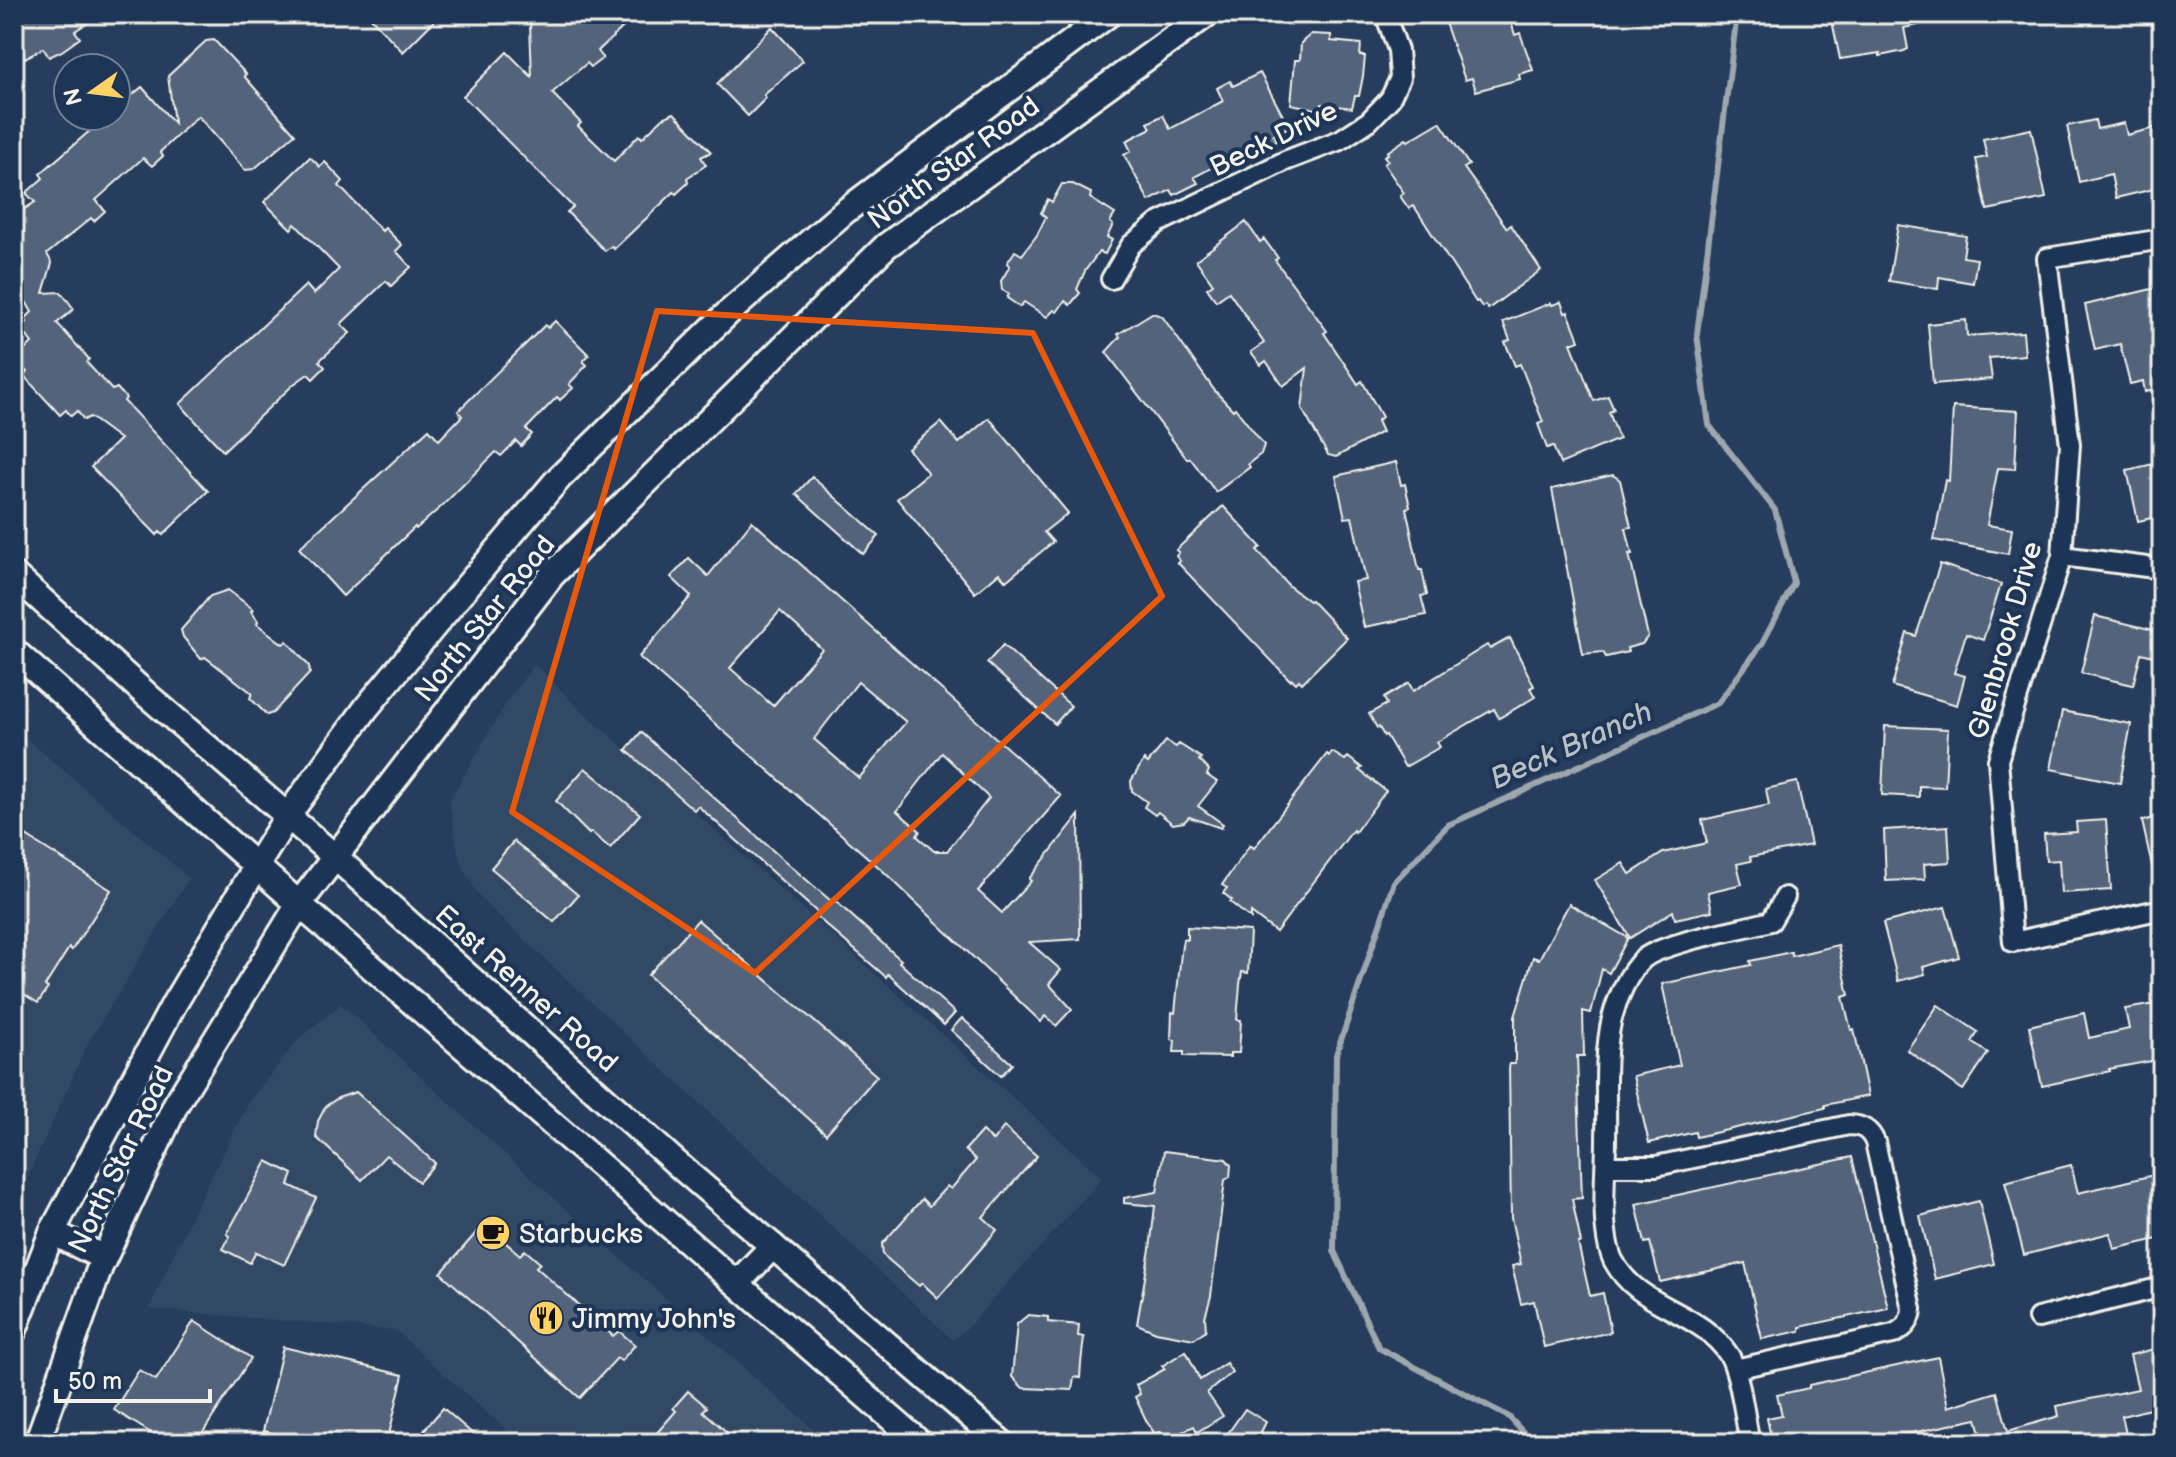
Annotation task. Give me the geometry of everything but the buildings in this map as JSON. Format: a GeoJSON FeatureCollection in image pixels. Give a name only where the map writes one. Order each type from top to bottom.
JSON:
{"type":"FeatureCollection","features":[{"type":"Feature","properties":{"kind":"main road","name":"North Star Road"},"geometry":{"type":"LineString","coordinates":[[14,1330],[52,1232],[174,1004],[257,865],[288,815],[367,707],[478,573],[559,478],[660,376],[727,314],[844,212],[1109,14]]}},
{"type":"Feature","properties":{"kind":"main road","name":"North Star Road"},"geometry":{"type":"LineString","coordinates":[[37,1443],[104,1258],[176,1104],[299,904],[552,575],[886,246],[1207,14]]}},
{"type":"Feature","properties":{"kind":"main road","name":"East Renner Road"},"geometry":{"type":"LineString","coordinates":[[14,575],[773,1246],[1002,1443]]}},
{"type":"Feature","properties":{"kind":"main road"},"geometry":{"type":"LineString","coordinates":[[14,651],[299,904],[920,1443]]}},
{"type":"Feature","properties":{"kind":"main road"},"geometry":{"type":"LineString","coordinates":[[52,1232],[104,1258]]}},
{"type":"Feature","properties":{"kind":"main road"},"geometry":{"type":"LineString","coordinates":[[737,1283],[773,1246]]}},
{"type":"Feature","properties":{"kind":"street","name":"Beck Drive"},"geometry":{"type":"LineString","coordinates":[[1111,279],[1131,245],[1158,223],[1285,161],[1340,140],[1369,121],[1390,99],[1400,78],[1398,50],[1385,14]]}},
{"type":"Feature","properties":{"kind":"street","name":"Glenbrook Drive"},"geometry":{"type":"LineString","coordinates":[[2162,239],[2047,258],[2070,445],[2062,556],[1998,760],[2013,942],[2162,909]]}},
{"type":"Feature","properties":{"kind":"street"},"geometry":{"type":"LineString","coordinates":[[2062,556],[2162,569]]}},
{"type":"Feature","properties":{"kind":"street"},"geometry":{"type":"LineString","coordinates":[[1750,1443],[1731,1358],[1693,1319],[1643,1295],[1632,1286],[1614,1262],[1608,1248],[1605,1230],[1608,1053],[1612,1019],[1626,983],[1644,958],[1658,951],[1771,921],[1785,897]]}},
{"type":"Feature","properties":{"kind":"street"},"geometry":{"type":"LineString","coordinates":[[1606,1166],[1656,1166],[1849,1125],[1871,1133],[1912,1309],[1909,1321],[1893,1334],[1735,1369]]}},
{"type":"Feature","properties":{"kind":"street"},"geometry":{"type":"LineString","coordinates":[[2038,1318],[2162,1287]]}},
{"type":"Feature","properties":{"kind":"highlighted area"},"geometry":{"type":"Polygon","coordinates":[[[657,311],[1033,333],[1162,596],[755,973],[512,812],[657,311]]]}},
{"type":"Feature","properties":{"kind":"shaded area"},"geometry":{"type":"Polygon","coordinates":[[[535,664],[569,699],[1102,1178],[953,1340],[482,900],[467,876],[458,853],[449,801],[509,698],[535,664]]]}},
{"type":"Feature","properties":{"kind":"shaded area"},"geometry":{"type":"Polygon","coordinates":[[[14,728],[189,878],[87,1045],[14,1207],[14,728]]]}},
{"type":"Feature","properties":{"kind":"shaded area"},"geometry":{"type":"Polygon","coordinates":[[[341,1004],[829,1443],[521,1443],[395,1330],[149,1309],[250,1100],[300,1038],[341,1004]]]}},
{"type":"Feature","properties":{"kind":"waterway","name":"Beck Branch"},"geometry":{"type":"LineString","coordinates":[[1533,1443],[1509,1417],[1379,1348],[1334,1251],[1336,1055],[1394,882],[1448,825],[1718,703],[1762,644],[1794,583],[1775,510],[1709,425],[1697,334],[1737,14]]}},
{"type":"Feature","properties":{"kind":"place","name":"Starbucks"},"geometry":{"type":"Point","coordinates":[493,1233]}},
{"type":"Feature","properties":{"kind":"place","name":"Jimmy John's"},"geometry":{"type":"Point","coordinates":[546,1318]}}]}
